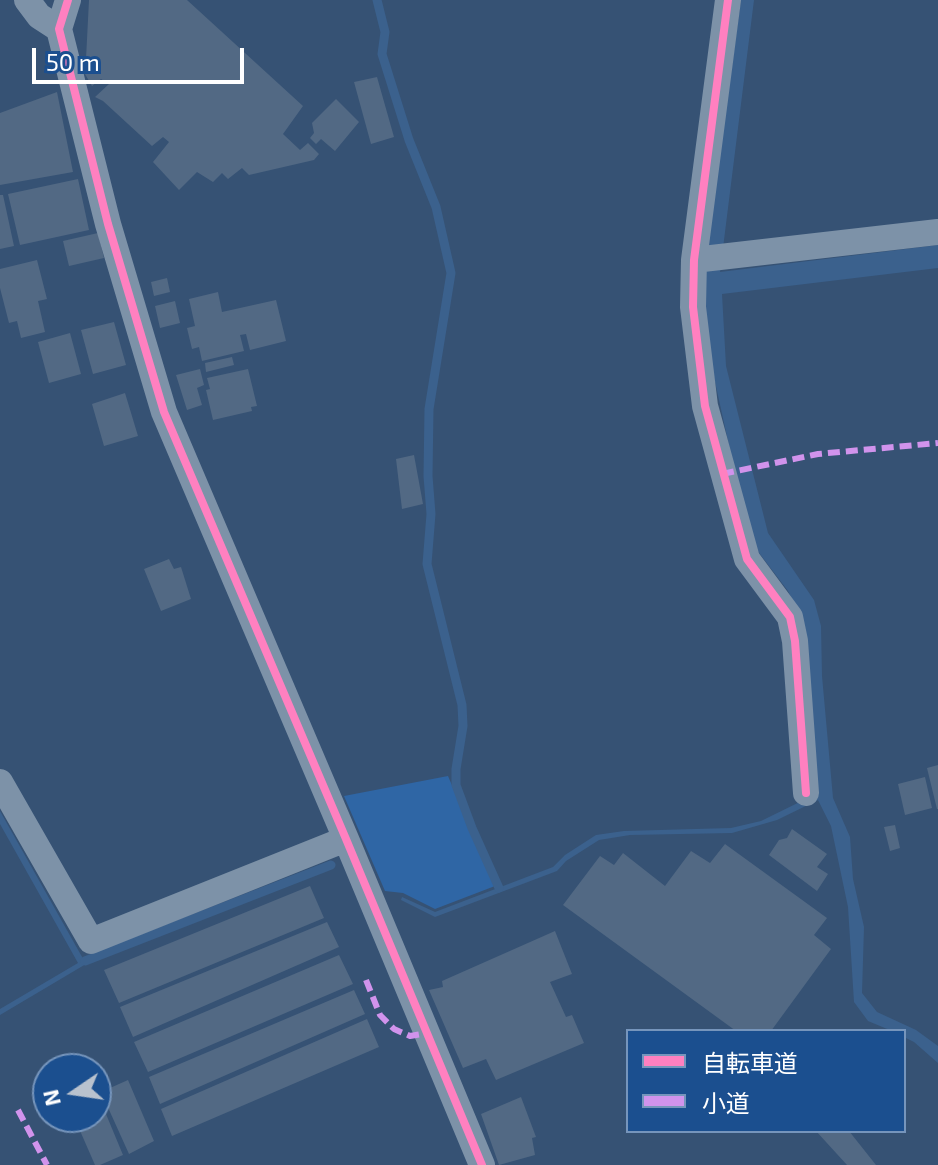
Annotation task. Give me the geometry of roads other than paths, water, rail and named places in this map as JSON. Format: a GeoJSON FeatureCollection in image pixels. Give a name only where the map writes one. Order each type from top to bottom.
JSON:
{"type":"FeatureCollection","features":[{"type":"Feature","properties":{"kind":"street"},"geometry":{"type":"LineString","coordinates":[[27,0],[39,16],[59,29]]}},
{"type":"Feature","properties":{"kind":"street"},"geometry":{"type":"LineString","coordinates":[[68,0],[59,29],[108,224],[164,412],[482,1165]]}},
{"type":"Feature","properties":{"kind":"street"},"geometry":{"type":"LineString","coordinates":[[728,0],[694,260],[693,307],[705,406],[747,559],[790,617],[795,641],[806,793]]}},
{"type":"Feature","properties":{"kind":"street"},"geometry":{"type":"LineString","coordinates":[[694,260],[938,232]]}},
{"type":"Feature","properties":{"kind":"street"},"geometry":{"type":"LineString","coordinates":[[0,782],[91,941],[346,839]]}},
{"type":"Feature","properties":{"kind":"waterway"},"geometry":{"type":"LineString","coordinates":[[377,0],[385,32],[382,54],[409,140],[436,207],[451,273],[429,409],[431,514],[427,564],[462,705],[463,726],[456,785],[499,888]]}},
{"type":"Feature","properties":{"kind":"waterway"},"geometry":{"type":"LineString","coordinates":[[85,961],[331,865]]}}]}
